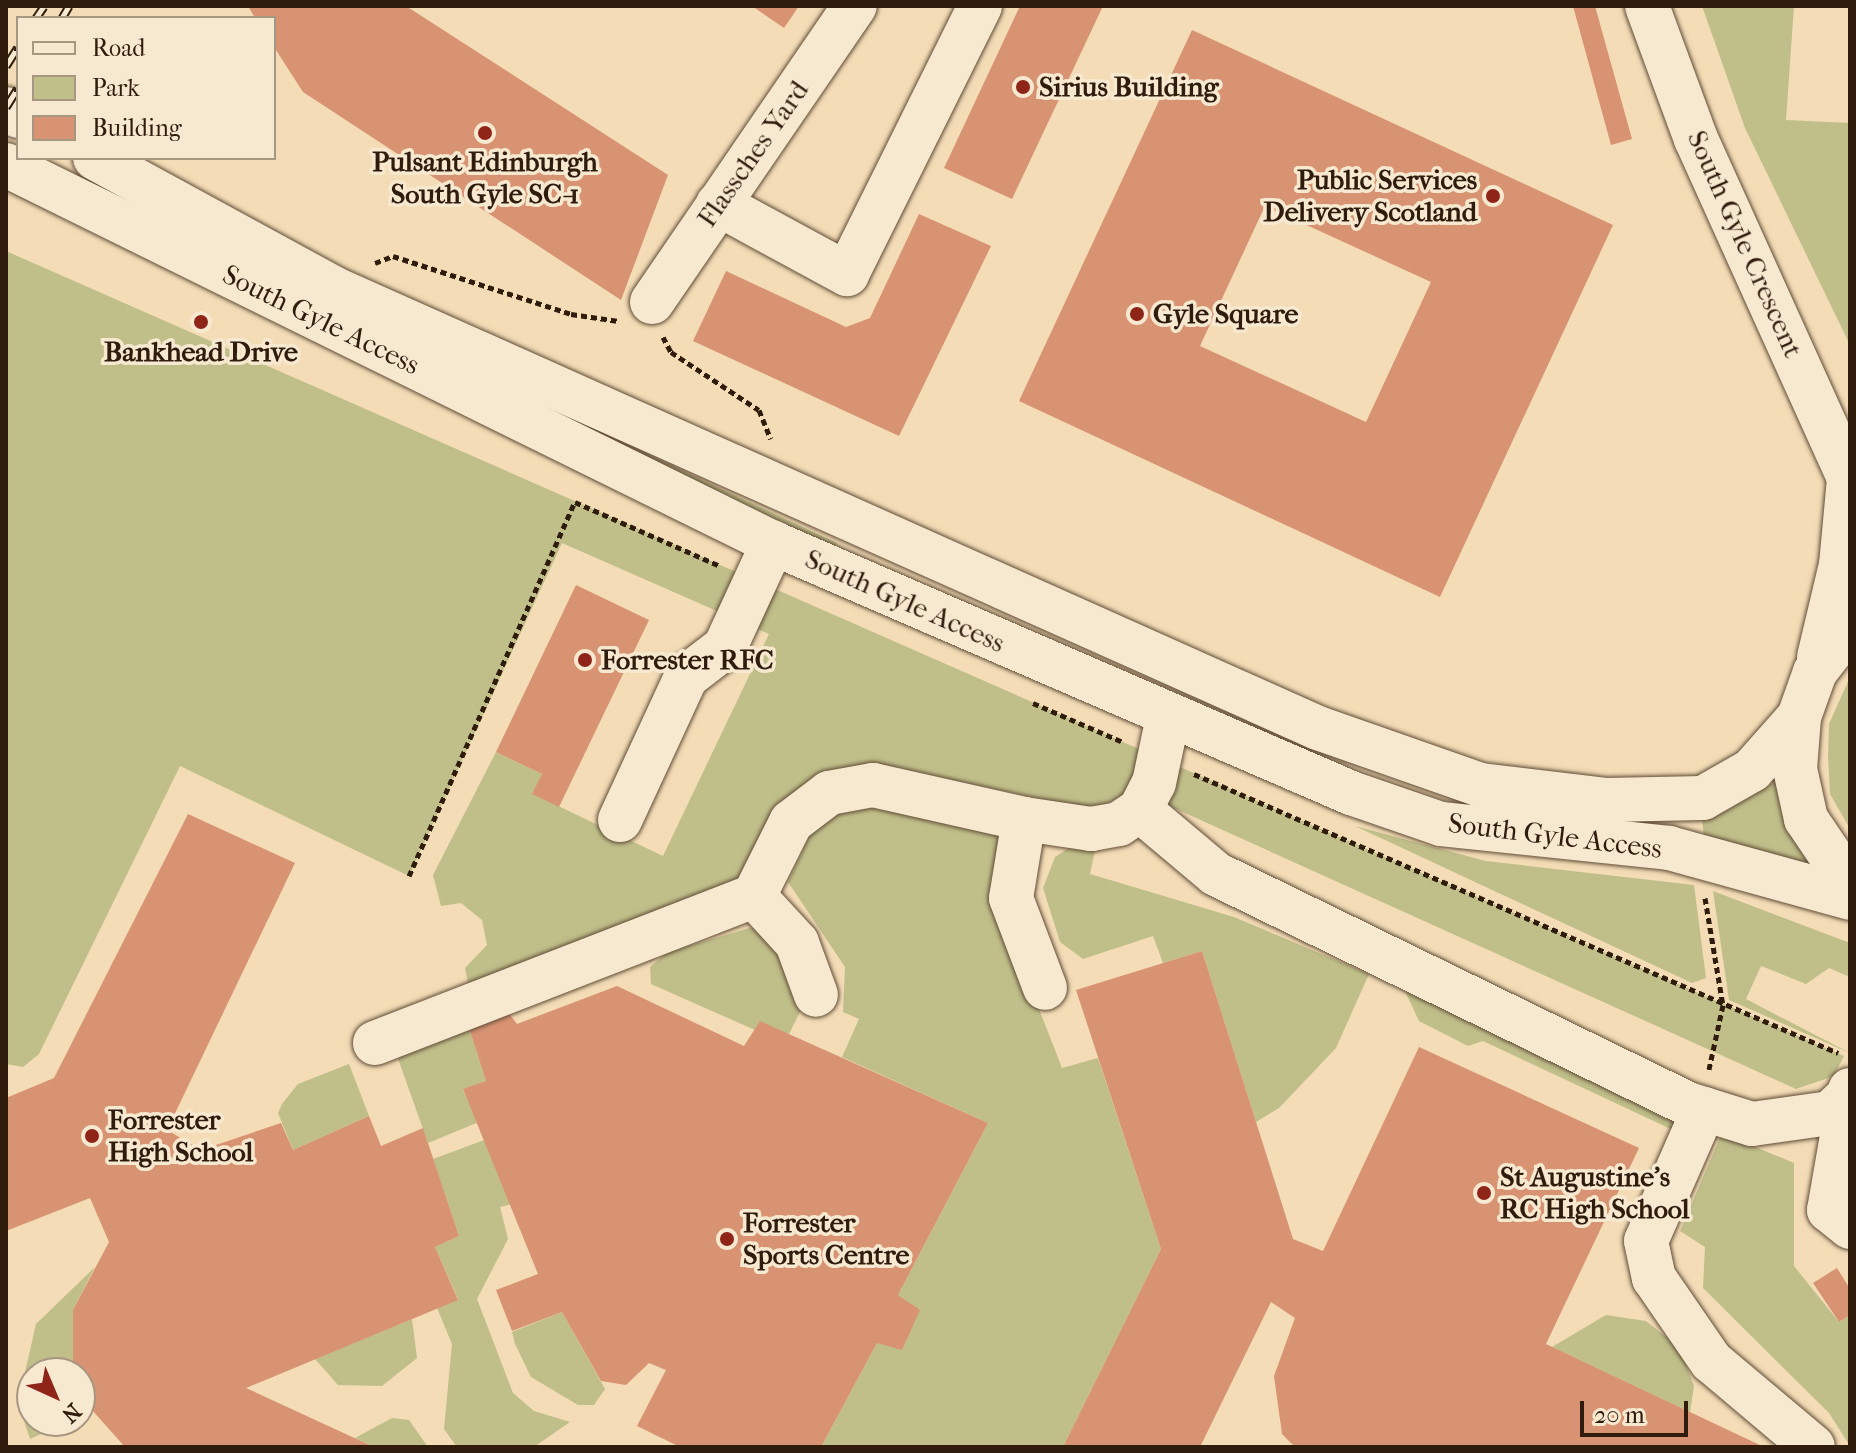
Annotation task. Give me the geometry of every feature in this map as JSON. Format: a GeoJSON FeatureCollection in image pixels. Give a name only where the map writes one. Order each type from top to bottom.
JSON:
{"type":"FeatureCollection","features":[{"type":"Feature","properties":{"kind":"street","name":"Flassches Yard"},"geometry":{"type":"LineString","coordinates":[[652,302],[855,6]]}},
{"type":"Feature","properties":{"kind":"street"},"geometry":{"type":"LineString","coordinates":[[718,204],[847,274],[980,6]]}},
{"type":"Feature","properties":{"kind":"street","name":"South Gyle Crescent"},"geometry":{"type":"LineString","coordinates":[[1647,6],[1696,139],[1849,479],[1841,565],[1815,672]]}},
{"type":"Feature","properties":{"kind":"street","name":"South Gyle Access"},"geometry":{"type":"LineString","coordinates":[[99,160],[333,288],[1318,728],[1481,785],[1607,800],[1703,798],[1752,770],[1799,717]]}},
{"type":"Feature","properties":{"kind":"street","name":"South Gyle Access"},"geometry":{"type":"LineString","coordinates":[[6,165],[764,562],[1161,737],[1441,824],[1669,848],[1698,860],[1850,898]]}},
{"type":"Feature","properties":{"kind":"street"},"geometry":{"type":"LineString","coordinates":[[620,820],[686,677],[725,647],[764,562]]}},
{"type":"Feature","properties":{"kind":"street"},"geometry":{"type":"LineString","coordinates":[[1850,627],[1815,672],[1799,717],[1795,769],[1806,819],[1850,884]]}},
{"type":"Feature","properties":{"kind":"street"},"geometry":{"type":"LineString","coordinates":[[375,1043],[754,896],[791,822],[829,793],[873,785],[1024,819],[1091,829],[1119,824],[1140,810],[1154,783],[1161,737]]}},
{"type":"Feature","properties":{"kind":"street"},"geometry":{"type":"LineString","coordinates":[[1140,810],[1216,874],[1701,1108],[1752,1124],[1830,1113],[1849,1082]]}},
{"type":"Feature","properties":{"kind":"street"},"geometry":{"type":"LineString","coordinates":[[1024,819],[1011,898],[1045,988]]}},
{"type":"Feature","properties":{"kind":"street"},"geometry":{"type":"LineString","coordinates":[[754,896],[797,943],[816,995]]}},
{"type":"Feature","properties":{"kind":"street"},"geometry":{"type":"LineString","coordinates":[[1849,1082],[1829,1210],[1850,1227]]}},
{"type":"Feature","properties":{"kind":"street"},"geometry":{"type":"LineString","coordinates":[[1701,1108],[1646,1241],[1654,1278],[1711,1361],[1813,1447]]}},
{"type":"Feature","properties":{"kind":"path"},"geometry":{"type":"LineString","coordinates":[[333,288],[393,256],[593,319],[627,321],[652,302],[671,352],[759,410],[772,440],[757,476]]}},
{"type":"Feature","properties":{"kind":"path"},"geometry":{"type":"LineString","coordinates":[[409,876],[575,502],[764,562]]}},
{"type":"Feature","properties":{"kind":"path"},"geometry":{"type":"LineString","coordinates":[[1017,696],[1161,737],[1723,1005],[1849,1082]]}},
{"type":"Feature","properties":{"kind":"path"},"geometry":{"type":"LineString","coordinates":[[1698,860],[1723,1005],[1701,1108]]}},
{"type":"Feature","properties":{"kind":"green space"},"geometry":{"type":"Polygon","coordinates":[[[1702,6],[1794,6],[1786,120],[1850,123],[1850,345],[1745,128],[1702,6]]]}},
{"type":"Feature","properties":{"kind":"green space"},"geometry":{"type":"Polygon","coordinates":[[[6,251],[1844,1056],[1834,1076],[1796,1089],[1134,790],[1093,810],[897,768],[752,877],[524,970],[468,983],[465,968],[487,945],[482,920],[461,903],[441,906],[433,875],[496,752],[542,774],[533,794],[663,856],[769,634],[562,543],[409,876],[180,766],[39,1054],[23,1067],[6,1064],[6,251]]]}},
{"type":"Feature","properties":{"kind":"green space"},"geometry":{"type":"Polygon","coordinates":[[[593,429],[837,543],[833,551],[589,440],[593,429]]]}},
{"type":"Feature","properties":{"kind":"green space"},"geometry":{"type":"Polygon","coordinates":[[[1850,677],[1850,829],[1830,794],[1828,756],[1829,724],[1850,677]]]}},
{"type":"Feature","properties":{"kind":"green space"},"geometry":{"type":"Polygon","coordinates":[[[1775,782],[1806,858],[1818,878],[1705,846],[1702,820],[1775,782]]]}},
{"type":"Feature","properties":{"kind":"green space"},"geometry":{"type":"Polygon","coordinates":[[[866,804],[1007,834],[1006,924],[1062,1068],[1098,1058],[1161,1249],[1063,1447],[821,1447],[877,1343],[919,1310],[898,1295],[988,1123],[842,1057],[859,1019],[843,1012],[845,967],[788,882],[813,828],[834,807],[866,804]]]}},
{"type":"Feature","properties":{"kind":"green space"},"geometry":{"type":"Polygon","coordinates":[[[1355,826],[1486,861],[1694,885],[1706,978],[1692,983],[1355,826]]]}},
{"type":"Feature","properties":{"kind":"green space"},"geometry":{"type":"Polygon","coordinates":[[[1072,846],[1095,851],[1090,874],[1234,917],[1369,974],[1336,1048],[1279,1108],[1256,1122],[1202,951],[1163,963],[1153,936],[1083,959],[1060,942],[1043,888],[1055,857],[1072,846]]]}},
{"type":"Feature","properties":{"kind":"green space"},"geometry":{"type":"Polygon","coordinates":[[[1713,891],[1850,943],[1850,977],[1829,968],[1806,984],[1761,966],[1746,999],[1850,1053],[1729,1000],[1713,891]]]}},
{"type":"Feature","properties":{"kind":"green space"},"geometry":{"type":"Polygon","coordinates":[[[753,927],[770,927],[804,1004],[789,1034],[755,1030],[651,984],[650,967],[668,952],[753,927]]]}},
{"type":"Feature","properties":{"kind":"green space"},"geometry":{"type":"Polygon","coordinates":[[[1404,989],[1689,1118],[1675,1131],[1483,1041],[1468,1046],[1419,1021],[1404,989]]]}},
{"type":"Feature","properties":{"kind":"green space"},"geometry":{"type":"Polygon","coordinates":[[[468,1025],[486,1081],[463,1090],[479,1122],[428,1143],[396,1053],[468,1025]]]}},
{"type":"Feature","properties":{"kind":"green space"},"geometry":{"type":"Polygon","coordinates":[[[349,1064],[369,1116],[293,1150],[278,1113],[282,1104],[298,1084],[349,1064]]]}},
{"type":"Feature","properties":{"kind":"green space"},"geometry":{"type":"Polygon","coordinates":[[[1722,1133],[1794,1163],[1794,1266],[1839,1322],[1850,1315],[1850,1446],[1829,1413],[1703,1288],[1705,1247],[1680,1231],[1722,1133]]]}},
{"type":"Feature","properties":{"kind":"green space"},"geometry":{"type":"Polygon","coordinates":[[[487,1139],[512,1204],[500,1207],[508,1239],[477,1299],[513,1393],[534,1411],[570,1422],[534,1447],[457,1447],[444,1429],[452,1344],[437,1308],[458,1299],[435,1247],[459,1236],[433,1159],[487,1139]]]}},
{"type":"Feature","properties":{"kind":"green space"},"geometry":{"type":"Polygon","coordinates":[[[95,1267],[73,1310],[74,1357],[28,1357],[36,1324],[95,1267]]]}},
{"type":"Feature","properties":{"kind":"green space"},"geometry":{"type":"Polygon","coordinates":[[[562,1312],[605,1389],[594,1405],[578,1405],[531,1377],[515,1344],[512,1332],[562,1312]]]}},
{"type":"Feature","properties":{"kind":"green space"},"geometry":{"type":"Polygon","coordinates":[[[1606,1315],[1646,1321],[1679,1347],[1694,1386],[1690,1412],[1552,1347],[1606,1315]]]}},
{"type":"Feature","properties":{"kind":"green space"},"geometry":{"type":"Polygon","coordinates":[[[412,1319],[417,1358],[382,1386],[338,1385],[315,1359],[412,1319]]]}},
{"type":"Feature","properties":{"kind":"green space"},"geometry":{"type":"Polygon","coordinates":[[[392,1418],[409,1420],[428,1447],[374,1447],[355,1438],[392,1418]]]}},
{"type":"Feature","properties":{"kind":"building","name":"Pulsant Edinburgh South Gyle SC-1"},"geometry":{"type":"Polygon","coordinates":[[[248,6],[406,6],[668,175],[621,300],[303,92],[276,50],[276,16],[254,16],[248,6]]]}},
{"type":"Feature","properties":{"kind":"building"},"geometry":{"type":"Polygon","coordinates":[[[752,6],[799,6],[784,28],[752,6]]]}},
{"type":"Feature","properties":{"kind":"building","name":"Sirius Building"},"geometry":{"type":"Polygon","coordinates":[[[1020,6],[1103,6],[1012,199],[944,168],[1020,6]]]}},
{"type":"Feature","properties":{"kind":"building"},"geometry":{"type":"Polygon","coordinates":[[[1573,6],[1595,6],[1632,139],[1611,145],[1573,6]]]}},
{"type":"Feature","properties":{"kind":"building","name":"Gyle Square"},"geometry":{"type":"Polygon","coordinates":[[[1192,30],[1613,225],[1440,597],[1019,401],[1192,30]],[[1265,206],[1200,346],[1366,422],[1431,282],[1265,206]]]}},
{"type":"Feature","properties":{"kind":"building"},"geometry":{"type":"Polygon","coordinates":[[[919,214],[991,246],[899,436],[693,341],[726,271],[846,327],[870,318],[919,214]]]}},
{"type":"Feature","properties":{"kind":"building"},"geometry":{"type":"Polygon","coordinates":[[[576,585],[649,620],[559,807],[532,794],[542,774],[496,752],[576,585]]]}},
{"type":"Feature","properties":{"kind":"building","name":"Forrester High School"},"geometry":{"type":"Polygon","coordinates":[[[188,814],[295,863],[167,1130],[201,1150],[281,1123],[293,1150],[369,1116],[381,1146],[423,1128],[459,1236],[435,1247],[458,1300],[246,1388],[374,1447],[125,1447],[96,1414],[96,1357],[73,1357],[73,1310],[109,1242],[90,1198],[6,1231],[6,1098],[54,1078],[188,814]]]}},
{"type":"Feature","properties":{"kind":"building","name":"St Augustine's RC High School"},"geometry":{"type":"Polygon","coordinates":[[[1202,951],[1293,1239],[1323,1251],[1419,1047],[1639,1148],[1546,1344],[1764,1447],[1295,1447],[1282,1434],[1274,1376],[1295,1318],[1271,1302],[1200,1447],[1063,1447],[1161,1249],[1076,990],[1202,951]]]}},
{"type":"Feature","properties":{"kind":"building","name":"Forrester Sports Centre"},"geometry":{"type":"Polygon","coordinates":[[[617,986],[744,1046],[760,1021],[988,1123],[898,1295],[920,1310],[902,1350],[877,1343],[821,1447],[680,1447],[637,1426],[666,1370],[649,1363],[626,1385],[601,1381],[562,1312],[512,1331],[496,1290],[538,1274],[463,1089],[486,1081],[468,1025],[507,1011],[517,1024],[617,986]]]}},
{"type":"Feature","properties":{"kind":"building"},"geometry":{"type":"Polygon","coordinates":[[[1837,1268],[1850,1289],[1850,1315],[1839,1322],[1813,1283],[1837,1268]]]}},
{"type":"Feature","properties":{"kind":"railway"},"geometry":{"type":"LineString","coordinates":[[37,16],[44,6]]}},
{"type":"Feature","properties":{"kind":"railway"},"geometry":{"type":"LineString","coordinates":[[63,16],[69,6]]}},
{"type":"Feature","properties":{"kind":"railway"},"geometry":{"type":"LineString","coordinates":[[6,66],[16,50]]}},
{"type":"Feature","properties":{"kind":"railway"},"geometry":{"type":"LineString","coordinates":[[6,107],[16,91]]}},
{"type":"Feature","properties":{"kind":"place","name":"Sirius Building"},"geometry":{"type":"Point","coordinates":[1023,87]}},
{"type":"Feature","properties":{"kind":"place","name":"Pulsant Edinburgh South Gyle SC-1"},"geometry":{"type":"Point","coordinates":[485,133]}},
{"type":"Feature","properties":{"kind":"place","name":"Public Services Delivery Scotland"},"geometry":{"type":"Point","coordinates":[1493,196]}},
{"type":"Feature","properties":{"kind":"place","name":"Gyle Square"},"geometry":{"type":"Point","coordinates":[1137,314]}},
{"type":"Feature","properties":{"kind":"place","name":"Bankhead Drive"},"geometry":{"type":"Point","coordinates":[201,322]}},
{"type":"Feature","properties":{"kind":"place","name":"Forrester RFC"},"geometry":{"type":"Point","coordinates":[585,660]}},
{"type":"Feature","properties":{"kind":"place","name":"Forrester High School"},"geometry":{"type":"Point","coordinates":[92,1136]}},
{"type":"Feature","properties":{"kind":"place","name":"St Augustine's RC High School"},"geometry":{"type":"Point","coordinates":[1484,1193]}},
{"type":"Feature","properties":{"kind":"place","name":"Forrester Sports Centre"},"geometry":{"type":"Point","coordinates":[727,1239]}}]}
